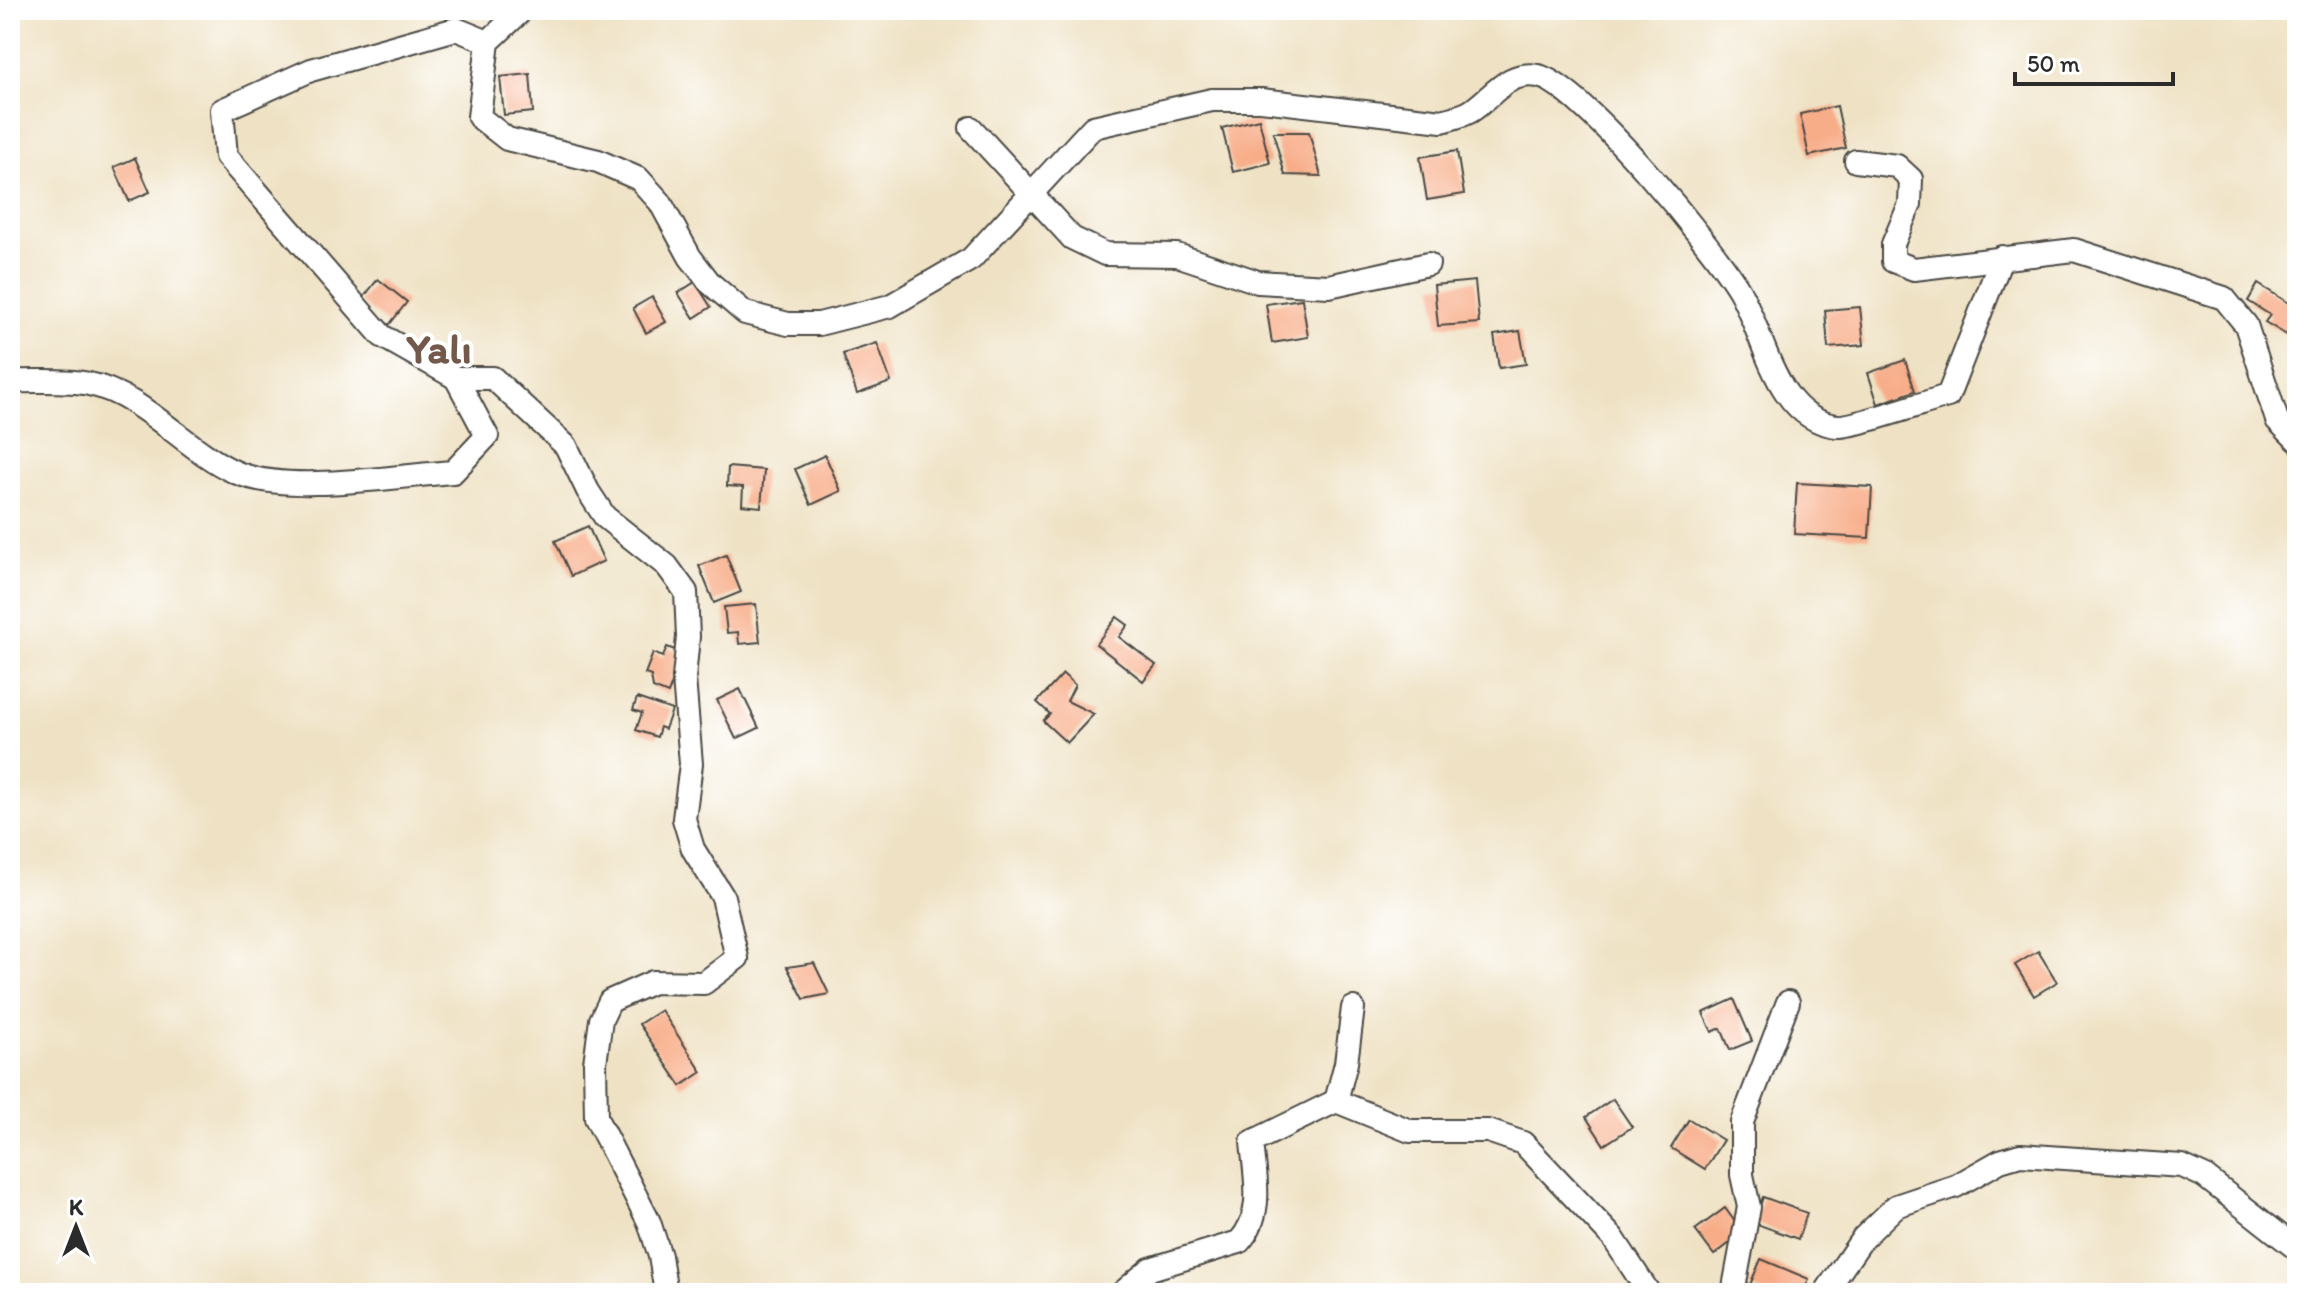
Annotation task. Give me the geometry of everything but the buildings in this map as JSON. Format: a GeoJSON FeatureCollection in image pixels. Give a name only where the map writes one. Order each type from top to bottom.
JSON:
{"type":"FeatureCollection","features":[{"type":"Feature","properties":{"kind":"street"},"geometry":{"type":"LineString","coordinates":[[522,10],[488,42],[479,117],[507,139],[598,161],[639,179],[660,202],[690,257],[710,283],[745,313],[788,324],[819,324],[890,306],[971,259],[1093,127],[1212,100],[1261,100],[1442,121],[1469,112],[1509,78],[1538,76],[1560,87],[1616,138],[1677,207],[1739,290],[1785,391],[1806,416],[1839,427],[1948,396],[2002,257]]}},
{"type":"Feature","properties":{"kind":"street"},"geometry":{"type":"LineString","coordinates":[[488,42],[456,29],[311,70],[222,110],[226,156],[382,336],[456,378],[493,378],[566,446],[605,517],[667,566],[686,592],[688,637],[684,678],[691,764],[684,819],[693,849],[723,897],[737,958],[704,983],[653,982],[610,1001],[601,1020],[595,1063],[596,1118],[649,1222],[660,1256],[666,1293]]}},
{"type":"Feature","properties":{"kind":"street"},"geometry":{"type":"LineString","coordinates":[[971,128],[1072,238],[1105,254],[1177,255],[1258,282],[1329,286],[1428,264]]}},
{"type":"Feature","properties":{"kind":"street"},"geometry":{"type":"LineString","coordinates":[[1856,161],[1897,166],[1911,179],[1910,204],[1893,244],[1893,261],[1914,269],[2074,250],[2224,298],[2246,325],[2277,420],[2297,440]]}},
{"type":"Feature","properties":{"kind":"street"},"geometry":{"type":"LineString","coordinates":[[10,381],[91,384],[131,402],[234,472],[266,480],[335,481],[453,472],[487,436],[456,378]]}},
{"type":"Feature","properties":{"kind":"street"},"geometry":{"type":"LineString","coordinates":[[1733,1293],[1749,1207],[1742,1175],[1742,1122],[1788,1002]]}},
{"type":"Feature","properties":{"kind":"street"},"geometry":{"type":"LineString","coordinates":[[1336,1101],[1346,1063],[1353,1008]]}},
{"type":"Feature","properties":{"kind":"street"},"geometry":{"type":"LineString","coordinates":[[1122,1293],[1150,1269],[1239,1242],[1249,1231],[1258,1206],[1252,1142],[1336,1101],[1410,1131],[1488,1131],[1523,1143],[1613,1238],[1649,1293]]}},
{"type":"Feature","properties":{"kind":"street"},"geometry":{"type":"LineString","coordinates":[[1825,1293],[1863,1238],[1896,1206],[1956,1186],[2000,1161],[2020,1155],[2182,1166],[2204,1176],[2297,1249]]}},
{"type":"Feature","properties":{"kind":"district","name":"Yalı"},"geometry":{"type":"Point","coordinates":[439,348]}}]}
